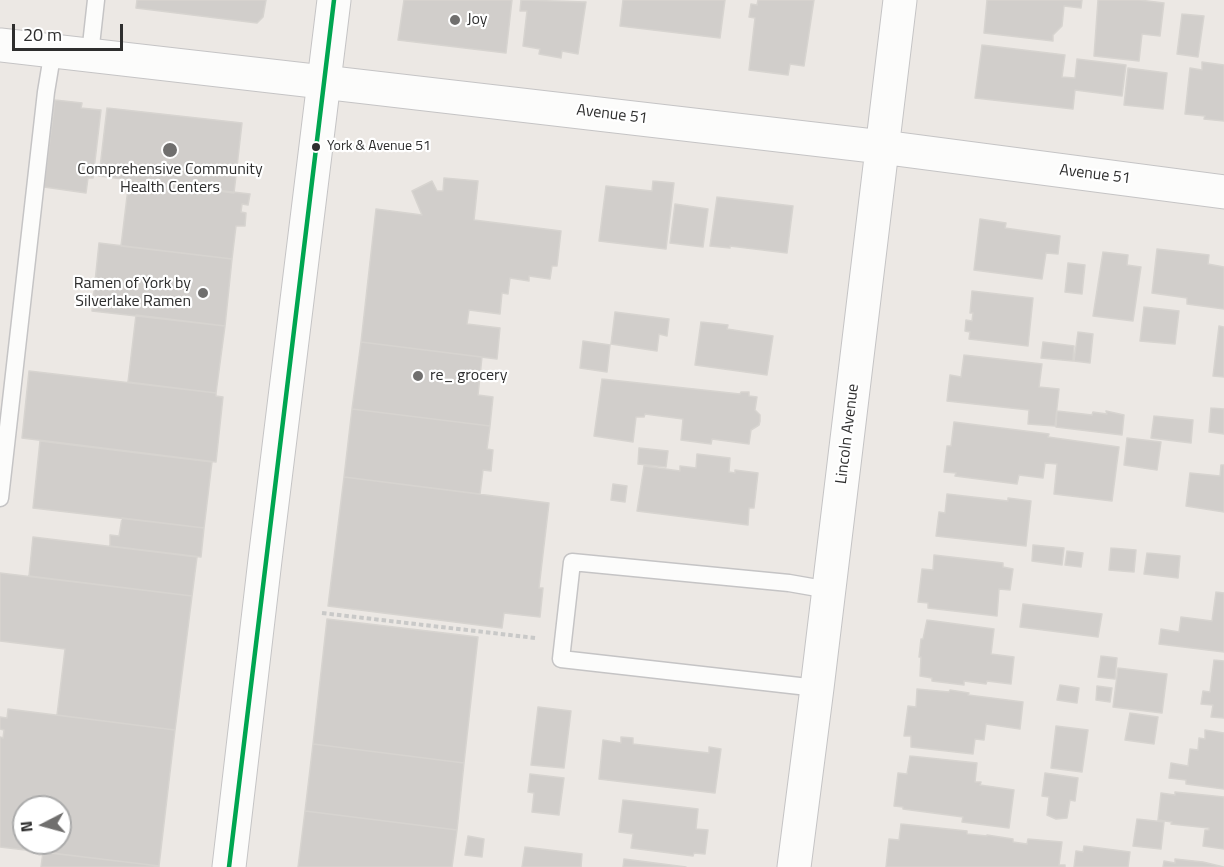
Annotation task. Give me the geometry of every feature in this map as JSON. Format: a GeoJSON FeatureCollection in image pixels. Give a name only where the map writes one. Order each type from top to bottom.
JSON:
{"type":"FeatureCollection","features":[{"type":"Feature","properties":{"kind":"street"},"geometry":{"type":"LineString","coordinates":[[229,867],[334,0]]}},
{"type":"Feature","properties":{"kind":"street","name":"Lincoln Avenue"},"geometry":{"type":"LineString","coordinates":[[794,867],[900,0]]}},
{"type":"Feature","properties":{"kind":"street","name":"Avenue 51"},"geometry":{"type":"LineString","coordinates":[[0,45],[882,147],[1224,192]]}},
{"type":"Feature","properties":{"kind":"lane"},"geometry":{"type":"LineString","coordinates":[[90,54],[96,0]]}},
{"type":"Feature","properties":{"kind":"lane"},"geometry":{"type":"LineString","coordinates":[[0,498],[46,92],[53,50]]}},
{"type":"Feature","properties":{"kind":"lane"},"geometry":{"type":"LineString","coordinates":[[817,688],[561,659],[572,562],[829,590]]}},
{"type":"Feature","properties":{"kind":"path"},"geometry":{"type":"LineString","coordinates":[[322,613],[563,641]]}},
{"type":"Feature","properties":{"kind":"building"},"geometry":{"type":"Polygon","coordinates":[[[137,0],[266,0],[263,17],[257,23],[136,8],[137,0]]]}},
{"type":"Feature","properties":{"kind":"building","name":"Joy"},"geometry":{"type":"Polygon","coordinates":[[[404,0],[512,0],[506,53],[398,40],[404,0]]]}},
{"type":"Feature","properties":{"kind":"building"},"geometry":{"type":"Polygon","coordinates":[[[521,0],[586,2],[578,54],[562,51],[561,58],[539,54],[540,49],[523,46],[527,11],[520,11],[521,0]]]}},
{"type":"Feature","properties":{"kind":"building"},"geometry":{"type":"Polygon","coordinates":[[[623,0],[725,0],[720,38],[620,26],[623,0]]]}},
{"type":"Feature","properties":{"kind":"building"},"geometry":{"type":"Polygon","coordinates":[[[758,0],[814,0],[804,66],[790,64],[788,75],[749,70],[755,18],[749,17],[751,4],[757,5],[758,0]]]}},
{"type":"Feature","properties":{"kind":"building"},"geometry":{"type":"Polygon","coordinates":[[[987,0],[1082,0],[1081,8],[1064,6],[1062,26],[1053,35],[1053,41],[984,33],[987,0]]]}},
{"type":"Feature","properties":{"kind":"building"},"geometry":{"type":"Polygon","coordinates":[[[1098,0],[1139,0],[1164,3],[1160,36],[1142,34],[1139,61],[1094,56],[1098,0]]]}},
{"type":"Feature","properties":{"kind":"building"},"geometry":{"type":"Polygon","coordinates":[[[1182,14],[1204,16],[1198,57],[1177,54],[1182,14]]]}},
{"type":"Feature","properties":{"kind":"building"},"geometry":{"type":"Polygon","coordinates":[[[982,45],[1065,55],[1062,77],[1075,78],[1077,59],[1126,65],[1122,96],[1075,90],[1073,109],[975,98],[982,45]]]}},
{"type":"Feature","properties":{"kind":"building"},"geometry":{"type":"Polygon","coordinates":[[[1202,62],[1224,65],[1224,121],[1185,114],[1190,68],[1202,70],[1202,62]]]}},
{"type":"Feature","properties":{"kind":"building"},"geometry":{"type":"Polygon","coordinates":[[[1128,68],[1167,73],[1163,109],[1124,105],[1128,68]]]}},
{"type":"Feature","properties":{"kind":"building"},"geometry":{"type":"Polygon","coordinates":[[[55,100],[82,103],[81,108],[101,110],[93,178],[88,178],[86,193],[44,187],[55,100]]]}},
{"type":"Feature","properties":{"kind":"building","name":"Comprehensive Community Health Centers"},"geometry":{"type":"Polygon","coordinates":[[[107,108],[242,123],[234,193],[99,176],[107,108]]]}},
{"type":"Feature","properties":{"kind":"building"},"geometry":{"type":"Polygon","coordinates":[[[444,178],[478,181],[474,220],[561,231],[557,266],[552,266],[550,279],[529,276],[529,281],[510,278],[508,294],[502,293],[500,314],[469,310],[467,324],[500,328],[497,359],[361,342],[376,209],[422,215],[412,191],[432,181],[437,191],[443,191],[444,178]]]}},
{"type":"Feature","properties":{"kind":"building"},"geometry":{"type":"Polygon","coordinates":[[[129,180],[250,194],[248,205],[242,204],[241,212],[246,213],[245,226],[236,226],[232,259],[121,246],[129,180]]]}},
{"type":"Feature","properties":{"kind":"building"},"geometry":{"type":"Polygon","coordinates":[[[653,181],[674,183],[666,249],[599,241],[606,186],[652,191],[653,181]]]}},
{"type":"Feature","properties":{"kind":"building"},"geometry":{"type":"Polygon","coordinates":[[[717,197],[793,206],[787,253],[730,246],[730,248],[710,246],[717,197]]]}},
{"type":"Feature","properties":{"kind":"building"},"geometry":{"type":"Polygon","coordinates":[[[675,204],[708,209],[703,247],[670,243],[675,204]]]}},
{"type":"Feature","properties":{"kind":"building"},"geometry":{"type":"Polygon","coordinates":[[[980,219],[1006,223],[1005,228],[1060,236],[1058,254],[1046,253],[1042,279],[974,270],[980,219]]]}},
{"type":"Feature","properties":{"kind":"building"},"geometry":{"type":"Polygon","coordinates":[[[99,243],[232,259],[225,326],[92,311],[99,243]]]}},
{"type":"Feature","properties":{"kind":"building"},"geometry":{"type":"Polygon","coordinates":[[[1157,249],[1209,255],[1208,264],[1224,267],[1224,309],[1187,304],[1187,298],[1152,293],[1157,249]]]}},
{"type":"Feature","properties":{"kind":"building"},"geometry":{"type":"Polygon","coordinates":[[[1103,252],[1128,255],[1127,265],[1141,267],[1133,321],[1093,316],[1103,252]]]}},
{"type":"Feature","properties":{"kind":"building"},"geometry":{"type":"Polygon","coordinates":[[[1068,263],[1085,265],[1082,294],[1065,292],[1068,263]]]}},
{"type":"Feature","properties":{"kind":"building"},"geometry":{"type":"Polygon","coordinates":[[[972,291],[1033,298],[1028,346],[969,339],[970,332],[965,331],[966,320],[972,321],[973,313],[970,313],[972,291]]]}},
{"type":"Feature","properties":{"kind":"building"},"geometry":{"type":"Polygon","coordinates":[[[1144,307],[1179,311],[1175,344],[1140,341],[1144,307]]]}},
{"type":"Feature","properties":{"kind":"building"},"geometry":{"type":"Polygon","coordinates":[[[615,312],[669,319],[667,336],[659,334],[657,351],[611,344],[615,312]]]}},
{"type":"Feature","properties":{"kind":"building"},"geometry":{"type":"Polygon","coordinates":[[[136,315],[225,326],[216,393],[128,382],[136,315]]]}},
{"type":"Feature","properties":{"kind":"building"},"geometry":{"type":"Polygon","coordinates":[[[701,322],[728,325],[727,329],[773,336],[767,375],[695,365],[701,322]]]}},
{"type":"Feature","properties":{"kind":"building"},"geometry":{"type":"Polygon","coordinates":[[[1219,326],[1224,327],[1224,377],[1213,376],[1219,326]]]}},
{"type":"Feature","properties":{"kind":"building"},"geometry":{"type":"Polygon","coordinates":[[[1078,332],[1093,334],[1090,363],[1074,361],[1078,332]]]}},
{"type":"Feature","properties":{"kind":"building"},"geometry":{"type":"Polygon","coordinates":[[[583,341],[610,345],[607,372],[580,368],[583,341]]]}},
{"type":"Feature","properties":{"kind":"building","name":"re_ grocery"},"geometry":{"type":"Polygon","coordinates":[[[361,342],[482,357],[478,395],[493,397],[490,426],[352,409],[361,342]]]}},
{"type":"Feature","properties":{"kind":"building"},"geometry":{"type":"Polygon","coordinates":[[[1043,342],[1074,346],[1073,361],[1041,358],[1043,342]]]}},
{"type":"Feature","properties":{"kind":"building"},"geometry":{"type":"Polygon","coordinates":[[[964,355],[1042,364],[1039,387],[1059,389],[1055,426],[1028,424],[1029,410],[947,401],[950,375],[961,377],[964,355]]]}},
{"type":"Feature","properties":{"kind":"building"},"geometry":{"type":"Polygon","coordinates":[[[29,371],[216,393],[216,396],[223,397],[216,462],[22,438],[29,371]]]}},
{"type":"Feature","properties":{"kind":"building"},"geometry":{"type":"Polygon","coordinates":[[[602,379],[740,394],[749,392],[749,396],[757,397],[755,410],[760,415],[759,425],[751,430],[749,444],[712,439],[711,444],[681,440],[683,419],[645,414],[644,417],[636,417],[633,442],[594,436],[602,379]]]}},
{"type":"Feature","properties":{"kind":"building"},"geometry":{"type":"Polygon","coordinates":[[[1211,408],[1224,409],[1224,434],[1209,432],[1211,408]]]}},
{"type":"Feature","properties":{"kind":"building"},"geometry":{"type":"Polygon","coordinates":[[[352,409],[490,426],[487,449],[493,450],[491,471],[483,470],[480,494],[344,477],[352,409]]]}},
{"type":"Feature","properties":{"kind":"building"},"geometry":{"type":"Polygon","coordinates":[[[1057,411],[1092,415],[1093,412],[1107,414],[1106,411],[1124,415],[1122,435],[1056,427],[1057,411]]]}},
{"type":"Feature","properties":{"kind":"building"},"geometry":{"type":"Polygon","coordinates":[[[1154,416],[1193,420],[1191,443],[1151,438],[1154,416]]]}},
{"type":"Feature","properties":{"kind":"building"},"geometry":{"type":"Polygon","coordinates":[[[954,422],[1049,434],[1048,437],[1119,447],[1112,501],[1054,494],[1057,464],[1045,463],[1043,478],[1019,475],[1017,484],[955,476],[956,473],[944,472],[947,446],[951,446],[954,422]]]}},
{"type":"Feature","properties":{"kind":"building"},"geometry":{"type":"Polygon","coordinates":[[[1127,438],[1161,442],[1157,470],[1124,465],[1127,438]]]}},
{"type":"Feature","properties":{"kind":"building"},"geometry":{"type":"Polygon","coordinates":[[[40,441],[212,462],[204,528],[33,508],[40,441]]]}},
{"type":"Feature","properties":{"kind":"building"},"geometry":{"type":"Polygon","coordinates":[[[639,448],[668,451],[666,467],[638,464],[639,448]]]}},
{"type":"Feature","properties":{"kind":"building"},"geometry":{"type":"Polygon","coordinates":[[[697,454],[730,458],[729,472],[735,473],[735,470],[758,473],[754,508],[749,508],[748,525],[637,511],[644,466],[680,471],[680,466],[696,468],[697,454]]]}},
{"type":"Feature","properties":{"kind":"building"},"geometry":{"type":"Polygon","coordinates":[[[1221,465],[1224,465],[1224,512],[1186,506],[1190,473],[1220,476],[1221,465]]]}},
{"type":"Feature","properties":{"kind":"building"},"geometry":{"type":"Polygon","coordinates":[[[344,477],[549,503],[539,588],[543,588],[540,617],[504,613],[502,628],[328,606],[344,477]]]}},
{"type":"Feature","properties":{"kind":"building"},"geometry":{"type":"Polygon","coordinates":[[[613,484],[627,486],[625,502],[611,500],[613,484]]]}},
{"type":"Feature","properties":{"kind":"building"},"geometry":{"type":"Polygon","coordinates":[[[947,494],[1008,501],[1008,498],[1031,501],[1026,546],[936,536],[939,512],[945,513],[947,494]]]}},
{"type":"Feature","properties":{"kind":"building"},"geometry":{"type":"Polygon","coordinates":[[[122,518],[204,528],[201,557],[110,546],[110,535],[119,536],[122,518]]]}},
{"type":"Feature","properties":{"kind":"building"},"geometry":{"type":"Polygon","coordinates":[[[33,537],[197,557],[192,596],[29,576],[33,537]]]}},
{"type":"Feature","properties":{"kind":"building"},"geometry":{"type":"Polygon","coordinates":[[[1033,545],[1064,548],[1062,565],[1032,561],[1033,545]]]}},
{"type":"Feature","properties":{"kind":"building"},"geometry":{"type":"Polygon","coordinates":[[[1111,548],[1136,550],[1134,572],[1109,570],[1111,548]]]}},
{"type":"Feature","properties":{"kind":"building"},"geometry":{"type":"Polygon","coordinates":[[[1067,551],[1083,553],[1081,567],[1065,565],[1067,551]]]}},
{"type":"Feature","properties":{"kind":"building"},"geometry":{"type":"Polygon","coordinates":[[[1147,553],[1180,556],[1178,578],[1144,574],[1147,553]]]}},
{"type":"Feature","properties":{"kind":"building"},"geometry":{"type":"Polygon","coordinates":[[[934,555],[1003,563],[1003,567],[1013,569],[1010,590],[999,589],[997,616],[928,608],[928,603],[918,602],[922,569],[933,570],[934,555]]]}},
{"type":"Feature","properties":{"kind":"building"},"geometry":{"type":"Polygon","coordinates":[[[0,573],[192,596],[175,730],[57,715],[65,649],[0,641],[0,573]]]}},
{"type":"Feature","properties":{"kind":"building"},"geometry":{"type":"Polygon","coordinates":[[[1216,592],[1224,593],[1224,652],[1159,644],[1161,629],[1179,632],[1181,617],[1212,621],[1216,592]]]}},
{"type":"Feature","properties":{"kind":"building"},"geometry":{"type":"Polygon","coordinates":[[[1023,604],[1102,614],[1098,637],[1020,627],[1023,604]]]}},
{"type":"Feature","properties":{"kind":"building"},"geometry":{"type":"Polygon","coordinates":[[[327,619],[478,637],[464,763],[313,744],[327,619]]]}},
{"type":"Feature","properties":{"kind":"building"},"geometry":{"type":"Polygon","coordinates":[[[927,620],[994,629],[991,654],[1014,657],[1011,684],[964,681],[964,685],[932,681],[932,678],[920,676],[921,639],[923,639],[927,620]]]}},
{"type":"Feature","properties":{"kind":"building"},"geometry":{"type":"Polygon","coordinates":[[[1101,656],[1117,658],[1115,679],[1098,677],[1101,656]]]}},
{"type":"Feature","properties":{"kind":"building"},"geometry":{"type":"Polygon","coordinates":[[[1214,660],[1224,661],[1224,718],[1211,717],[1213,705],[1201,704],[1203,691],[1210,692],[1214,660]]]}},
{"type":"Feature","properties":{"kind":"building"},"geometry":{"type":"Polygon","coordinates":[[[1118,668],[1167,674],[1162,713],[1113,707],[1118,668]]]}},
{"type":"Feature","properties":{"kind":"building"},"geometry":{"type":"Polygon","coordinates":[[[1060,685],[1079,688],[1077,703],[1057,700],[1060,685]]]}},
{"type":"Feature","properties":{"kind":"building"},"geometry":{"type":"Polygon","coordinates":[[[1097,686],[1112,688],[1110,702],[1096,700],[1097,686]]]}},
{"type":"Feature","properties":{"kind":"building"},"geometry":{"type":"Polygon","coordinates":[[[917,689],[949,692],[950,690],[969,693],[968,695],[1023,702],[1020,729],[986,724],[984,740],[975,739],[973,754],[911,747],[911,736],[904,736],[908,706],[916,707],[917,689]]]}},
{"type":"Feature","properties":{"kind":"building"},"geometry":{"type":"Polygon","coordinates":[[[538,707],[571,711],[564,768],[531,765],[538,707]]]}},
{"type":"Feature","properties":{"kind":"building"},"geometry":{"type":"Polygon","coordinates":[[[8,709],[175,730],[159,866],[67,855],[72,855],[72,795],[12,795],[12,848],[0,847],[0,737],[3,738],[4,730],[0,729],[0,717],[7,718],[8,709]]]}},
{"type":"Feature","properties":{"kind":"building"},"geometry":{"type":"Polygon","coordinates":[[[1130,713],[1158,717],[1154,744],[1125,740],[1130,713]]]}},
{"type":"Feature","properties":{"kind":"building"},"geometry":{"type":"Polygon","coordinates":[[[1056,726],[1088,730],[1082,772],[1051,768],[1056,726]]]}},
{"type":"Feature","properties":{"kind":"building"},"geometry":{"type":"Polygon","coordinates":[[[1205,730],[1224,733],[1224,789],[1186,784],[1186,780],[1169,778],[1171,763],[1188,766],[1190,749],[1198,750],[1199,738],[1205,739],[1205,730]]]}},
{"type":"Feature","properties":{"kind":"building"},"geometry":{"type":"Polygon","coordinates":[[[621,737],[633,738],[633,744],[709,753],[709,747],[721,749],[715,793],[599,779],[603,740],[621,743],[621,737]]]}},
{"type":"Feature","properties":{"kind":"building"},"geometry":{"type":"Polygon","coordinates":[[[313,744],[464,763],[457,830],[305,811],[313,744]]]}},
{"type":"Feature","properties":{"kind":"building"},"geometry":{"type":"Polygon","coordinates":[[[910,756],[977,763],[975,782],[981,782],[980,785],[1014,790],[1009,828],[962,822],[963,817],[894,806],[898,773],[907,774],[910,756]]]}},
{"type":"Feature","properties":{"kind":"building"},"geometry":{"type":"Polygon","coordinates":[[[1045,773],[1078,778],[1075,801],[1070,800],[1067,818],[1056,819],[1047,815],[1049,797],[1042,796],[1045,773]]]}},
{"type":"Feature","properties":{"kind":"building"},"geometry":{"type":"Polygon","coordinates":[[[530,774],[564,778],[559,815],[532,812],[534,793],[528,792],[530,774]]]}},
{"type":"Feature","properties":{"kind":"building"},"geometry":{"type":"Polygon","coordinates":[[[1175,792],[1224,797],[1224,849],[1203,846],[1205,830],[1209,828],[1171,824],[1172,822],[1158,820],[1161,793],[1175,795],[1175,792]]]}},
{"type":"Feature","properties":{"kind":"building"},"geometry":{"type":"Polygon","coordinates":[[[623,800],[698,809],[696,829],[708,830],[705,854],[694,853],[693,856],[631,848],[633,834],[619,832],[623,800]]]}},
{"type":"Feature","properties":{"kind":"building"},"geometry":{"type":"Polygon","coordinates":[[[305,811],[457,830],[452,867],[298,867],[305,811]]]}},
{"type":"Feature","properties":{"kind":"building"},"geometry":{"type":"Polygon","coordinates":[[[1137,819],[1164,822],[1161,849],[1133,846],[1137,819]]]}},
{"type":"Feature","properties":{"kind":"building"},"geometry":{"type":"Polygon","coordinates":[[[901,824],[967,831],[967,834],[1013,839],[1013,842],[1027,844],[1028,839],[1062,842],[1059,865],[1065,865],[1065,867],[886,867],[889,839],[899,840],[901,824]]]}},
{"type":"Feature","properties":{"kind":"building"},"geometry":{"type":"Polygon","coordinates":[[[468,836],[484,839],[482,857],[465,855],[468,836]]]}},
{"type":"Feature","properties":{"kind":"building"},"geometry":{"type":"Polygon","coordinates":[[[1084,846],[1130,852],[1128,867],[1074,867],[1076,851],[1083,852],[1084,846]]]}},
{"type":"Feature","properties":{"kind":"building"},"geometry":{"type":"Polygon","coordinates":[[[525,847],[582,854],[581,867],[522,867],[525,847]]]}},
{"type":"Feature","properties":{"kind":"building"},"geometry":{"type":"Polygon","coordinates":[[[43,855],[68,855],[159,866],[159,867],[41,867],[43,855]]]}},
{"type":"Feature","properties":{"kind":"building"},"geometry":{"type":"Polygon","coordinates":[[[624,859],[686,867],[623,867],[624,859]]]}},
{"type":"Feature","properties":{"kind":"building"},"geometry":{"type":"Polygon","coordinates":[[[1175,859],[1224,867],[1163,867],[1164,861],[1175,863],[1175,859]]]}},
{"type":"Feature","properties":{"kind":"transit line"},"geometry":{"type":"LineString","coordinates":[[229,867],[334,0]]}},
{"type":"Feature","properties":{"kind":"place","name":"Joy"},"geometry":{"type":"Point","coordinates":[455,20]}},
{"type":"Feature","properties":{"kind":"place","name":"York & Avenue 51"},"geometry":{"type":"Point","coordinates":[316,147]}},
{"type":"Feature","properties":{"kind":"place","name":"Comprehensive Community Health Centers"},"geometry":{"type":"Point","coordinates":[170,150]}},
{"type":"Feature","properties":{"kind":"place","name":"Ramen of York by Silverlake Ramen"},"geometry":{"type":"Point","coordinates":[203,293]}},
{"type":"Feature","properties":{"kind":"place","name":"re_ grocery"},"geometry":{"type":"Point","coordinates":[418,376]}}]}
